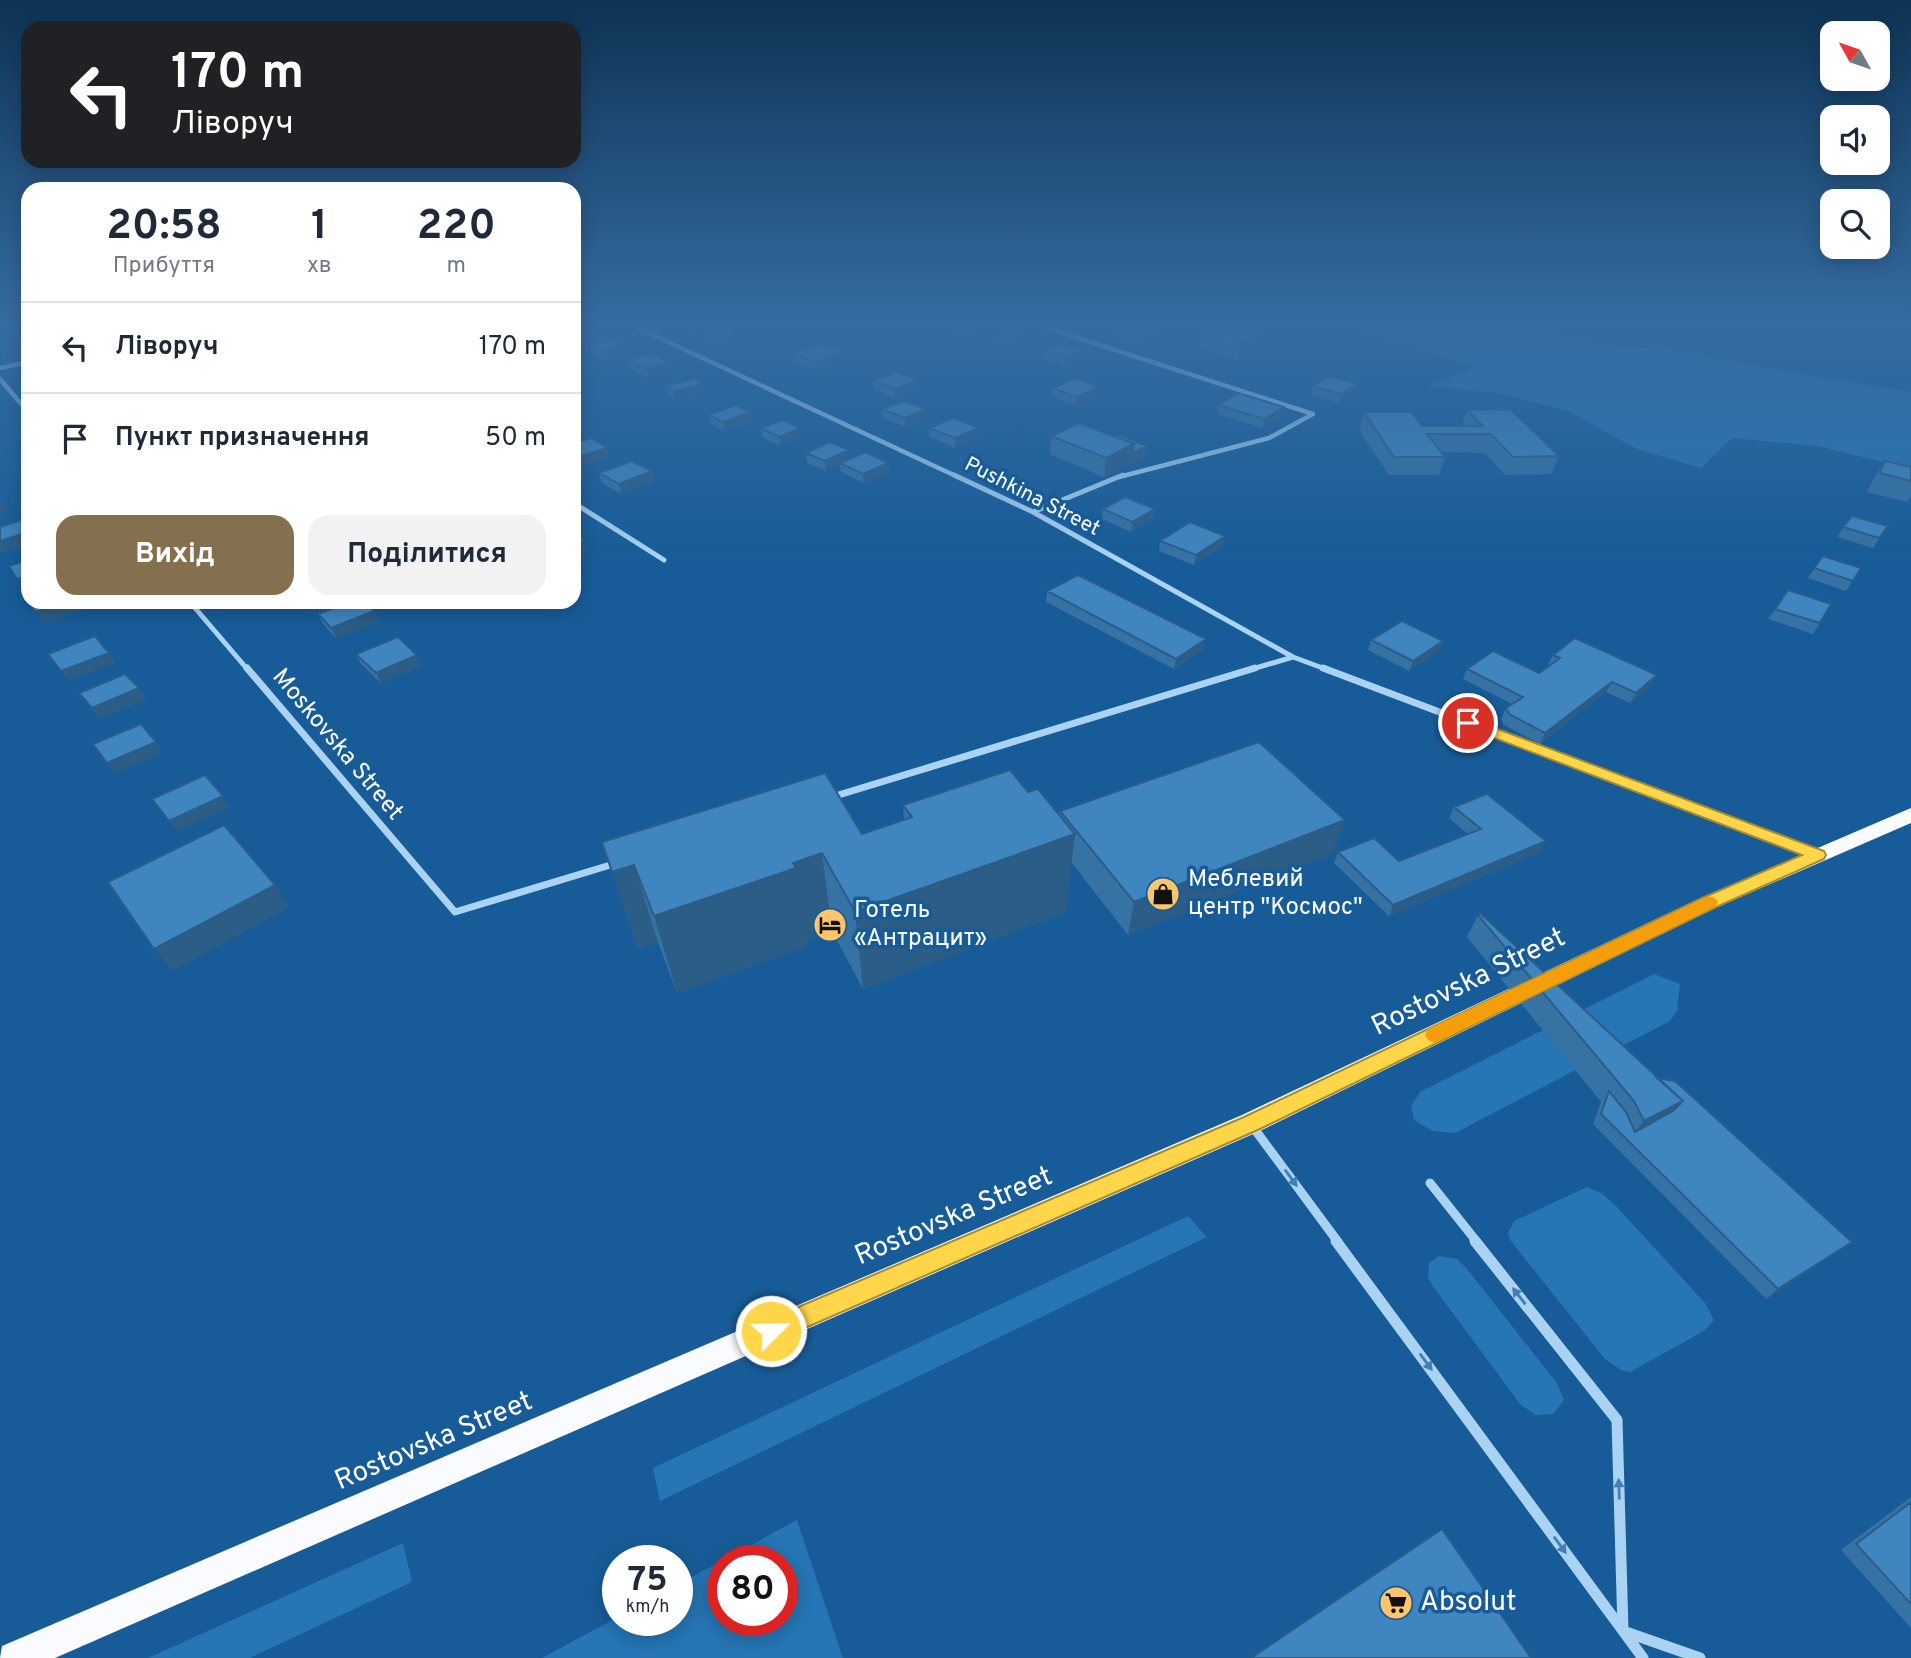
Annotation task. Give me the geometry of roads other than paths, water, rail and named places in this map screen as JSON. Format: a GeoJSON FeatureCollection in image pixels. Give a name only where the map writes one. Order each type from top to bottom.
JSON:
{"type":"FeatureCollection","features":[{"type":"Feature","properties":{"kind":"highway","name":"Rostovska Street"},"geometry":{"type":"LineString","coordinates":[[13,1658],[1251,1123],[1708,903],[1911,815]]}},
{"type":"Feature","properties":{"kind":"street","name":"Pushkina Street"},"geometry":{"type":"LineString","coordinates":[[802,404],[1033,512],[1293,657],[1818,855]]}},
{"type":"Feature","properties":{"kind":"street"},"geometry":{"type":"LineString","coordinates":[[1033,512],[1134,471],[1269,438],[1313,414],[1283,404]]}},
{"type":"Feature","properties":{"kind":"street"},"geometry":{"type":"LineString","coordinates":[[581,507],[664,560]]}},
{"type":"Feature","properties":{"kind":"street","name":"Moskovska Street"},"geometry":{"type":"LineString","coordinates":[[196,609],[455,912],[625,860]]}},
{"type":"Feature","properties":{"kind":"street"},"geometry":{"type":"LineString","coordinates":[[826,799],[1293,657]]}},
{"type":"Feature","properties":{"kind":"street"},"geometry":{"type":"LineString","coordinates":[[1251,1123],[1643,1658]]}},
{"type":"Feature","properties":{"kind":"street"},"geometry":{"type":"LineString","coordinates":[[1430,1183],[1617,1420],[1623,1631]]}},
{"type":"Feature","properties":{"kind":"street"},"geometry":{"type":"LineString","coordinates":[[1623,1631],[1700,1658]]}},
{"type":"Feature","properties":{"kind":"place","name":"Меблевий центр \"Космос\""},"geometry":{"type":"Point","coordinates":[1163,894]}},
{"type":"Feature","properties":{"kind":"place","name":"Готель «Антрацит»"},"geometry":{"type":"Point","coordinates":[830,925]}},
{"type":"Feature","properties":{"kind":"place","name":"Absolut"},"geometry":{"type":"Point","coordinates":[1396,1603]}}]}
